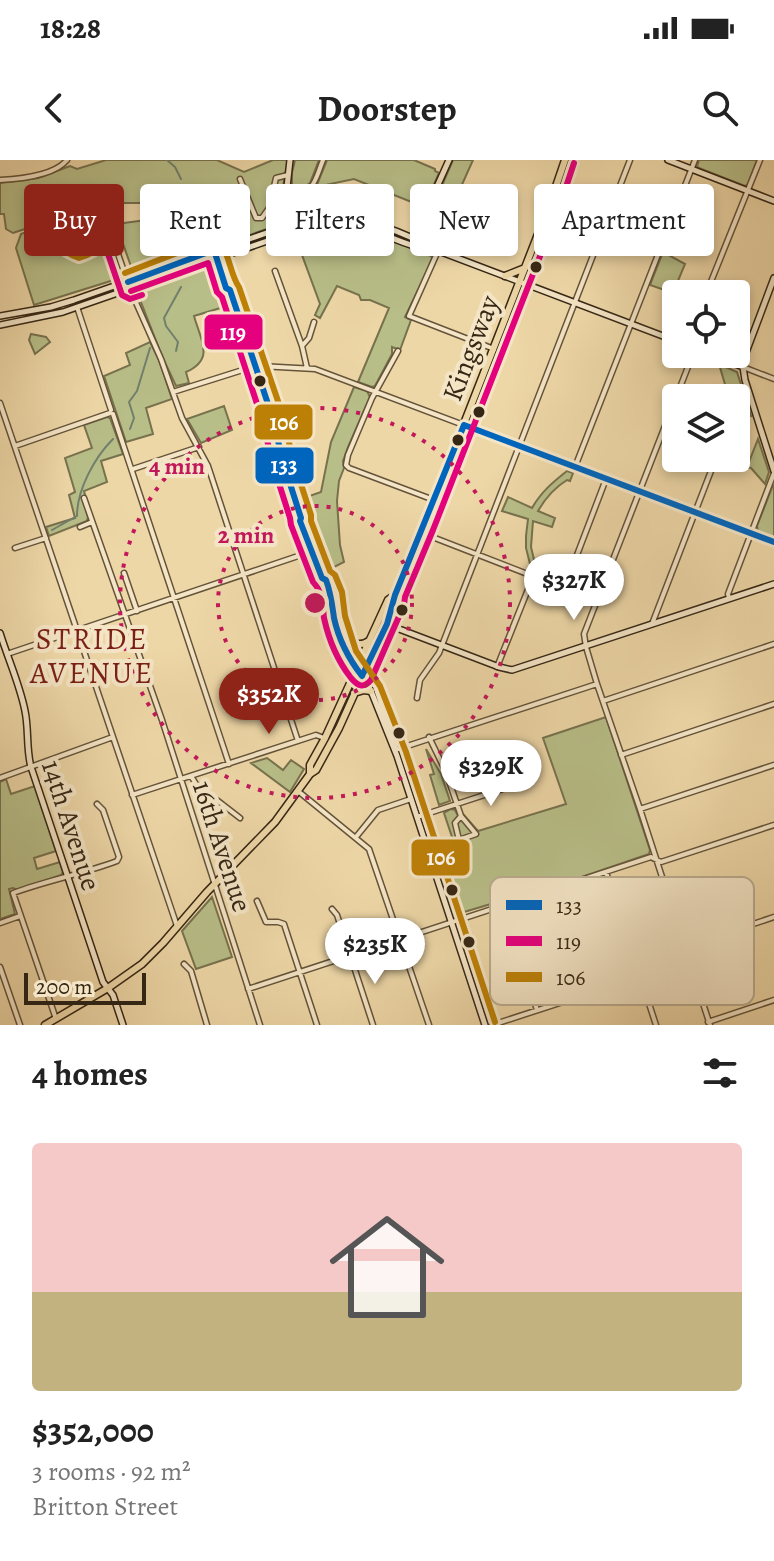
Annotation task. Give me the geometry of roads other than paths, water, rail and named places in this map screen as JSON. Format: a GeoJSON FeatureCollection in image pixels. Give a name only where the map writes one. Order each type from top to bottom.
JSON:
{"type":"FeatureCollection","features":[{"type":"Feature","properties":{"kind":"main road","name":"Kingsway"},"geometry":{"type":"LineString","coordinates":[[45,1025],[142,964],[214,884],[259,840],[316,770],[386,624],[565,160]]}},
{"type":"Feature","properties":{"kind":"main road"},"geometry":{"type":"LineString","coordinates":[[505,276],[525,268]]}},
{"type":"Feature","properties":{"kind":"main road","name":"Kingsway"},"geometry":{"type":"LineString","coordinates":[[310,774],[310,765],[388,600],[395,595]]}},
{"type":"Feature","properties":{"kind":"main road"},"geometry":{"type":"LineString","coordinates":[[348,638],[357,644],[370,640]]}},
{"type":"Feature","properties":{"kind":"main road"},"geometry":{"type":"LineString","coordinates":[[354,693],[371,691]]}},
{"type":"Feature","properties":{"kind":"street"},"geometry":{"type":"LineString","coordinates":[[0,180],[28,178],[62,166],[67,160]]}},
{"type":"Feature","properties":{"kind":"street"},"geometry":{"type":"LineString","coordinates":[[313,184],[323,160]]}},
{"type":"Feature","properties":{"kind":"street"},"geometry":{"type":"LineString","coordinates":[[438,184],[449,160]]}},
{"type":"Feature","properties":{"kind":"street"},"geometry":{"type":"LineString","coordinates":[[417,698],[420,680],[439,653],[630,160]]}},
{"type":"Feature","properties":{"kind":"street"},"geometry":{"type":"LineString","coordinates":[[668,160],[774,201]]}},
{"type":"Feature","properties":{"kind":"street"},"geometry":{"type":"LineString","coordinates":[[575,467],[695,160]]}},
{"type":"Feature","properties":{"kind":"street"},"geometry":{"type":"LineString","coordinates":[[712,280],[760,160]]}},
{"type":"Feature","properties":{"kind":"street"},"geometry":{"type":"LineString","coordinates":[[287,184],[291,162]]}},
{"type":"Feature","properties":{"kind":"street"},"geometry":{"type":"LineString","coordinates":[[240,179],[256,218],[262,218],[269,208],[276,178],[288,175]]}},
{"type":"Feature","properties":{"kind":"street"},"geometry":{"type":"LineString","coordinates":[[0,316],[51,307],[129,285],[266,241]]}},
{"type":"Feature","properties":{"kind":"street"},"geometry":{"type":"LineString","coordinates":[[119,256],[182,418],[208,466],[298,741]]}},
{"type":"Feature","properties":{"kind":"street"},"geometry":{"type":"LineString","coordinates":[[0,325],[77,307],[199,256]]}},
{"type":"Feature","properties":{"kind":"street"},"geometry":{"type":"LineString","coordinates":[[435,256],[409,316],[494,349]]}},
{"type":"Feature","properties":{"kind":"street"},"geometry":{"type":"LineString","coordinates":[[451,256],[662,336]]}},
{"type":"Feature","properties":{"kind":"street"},"geometry":{"type":"LineString","coordinates":[[216,258],[231,294],[301,518],[312,543],[321,583],[326,597],[331,599],[340,616],[358,666]]}},
{"type":"Feature","properties":{"kind":"street"},"geometry":{"type":"LineString","coordinates":[[275,271],[307,368]]}},
{"type":"Feature","properties":{"kind":"street"},"geometry":{"type":"LineString","coordinates":[[750,342],[767,304],[774,278]]}},
{"type":"Feature","properties":{"kind":"street"},"geometry":{"type":"LineString","coordinates":[[77,307],[229,764]]}},
{"type":"Feature","properties":{"kind":"street"},"geometry":{"type":"LineString","coordinates":[[302,346],[309,338],[314,322]]}},
{"type":"Feature","properties":{"kind":"street"},"geometry":{"type":"LineString","coordinates":[[398,351],[358,431],[346,465],[434,500]]}},
{"type":"Feature","properties":{"kind":"street"},"geometry":{"type":"LineString","coordinates":[[173,392],[252,367],[318,370],[774,542]]}},
{"type":"Feature","properties":{"kind":"street"},"geometry":{"type":"LineString","coordinates":[[576,650],[687,368]]}},
{"type":"Feature","properties":{"kind":"street"},"geometry":{"type":"LineString","coordinates":[[729,598],[774,472],[743,368]]}},
{"type":"Feature","properties":{"kind":"street"},"geometry":{"type":"LineString","coordinates":[[746,368],[774,379]]}},
{"type":"Feature","properties":{"kind":"street"},"geometry":{"type":"LineString","coordinates":[[0,403],[177,926]]}},
{"type":"Feature","properties":{"kind":"street"},"geometry":{"type":"LineString","coordinates":[[15,446],[111,412]]}},
{"type":"Feature","properties":{"kind":"street"},"geometry":{"type":"LineString","coordinates":[[132,469],[199,447]]}},
{"type":"Feature","properties":{"kind":"street"},"geometry":{"type":"LineString","coordinates":[[652,624],[711,472]]}},
{"type":"Feature","properties":{"kind":"street"},"geometry":{"type":"LineString","coordinates":[[564,589],[607,479]]}},
{"type":"Feature","properties":{"kind":"street","name":"16th Avenue"},"geometry":{"type":"LineString","coordinates":[[84,498],[162,720],[260,1025]]}},
{"type":"Feature","properties":{"kind":"street"},"geometry":{"type":"LineString","coordinates":[[80,527],[92,522]]}},
{"type":"Feature","properties":{"kind":"street"},"geometry":{"type":"LineString","coordinates":[[422,533],[597,601]]}},
{"type":"Feature","properties":{"kind":"street"},"geometry":{"type":"LineString","coordinates":[[15,548],[46,538]]}},
{"type":"Feature","properties":{"kind":"street"},"geometry":{"type":"LineString","coordinates":[[7,654],[312,549]]}},
{"type":"Feature","properties":{"kind":"street"},"geometry":{"type":"LineString","coordinates":[[124,573],[137,611]]}},
{"type":"Feature","properties":{"kind":"street"},"geometry":{"type":"LineString","coordinates":[[497,667],[533,577]]}},
{"type":"Feature","properties":{"kind":"street"},"geometry":{"type":"LineString","coordinates":[[386,624],[497,667],[515,670],[774,584]]}},
{"type":"Feature","properties":{"kind":"street"},"geometry":{"type":"LineString","coordinates":[[335,610],[344,649],[377,691],[395,750]]}},
{"type":"Feature","properties":{"kind":"street","name":"14th Avenue"},"geometry":{"type":"LineString","coordinates":[[0,633],[25,707],[31,767],[103,982],[113,995],[123,1025]]}},
{"type":"Feature","properties":{"kind":"street"},"geometry":{"type":"LineString","coordinates":[[584,634],[597,684],[661,877]]}},
{"type":"Feature","properties":{"kind":"street"},"geometry":{"type":"LineString","coordinates":[[603,701],[774,644]]}},
{"type":"Feature","properties":{"kind":"street"},"geometry":{"type":"LineString","coordinates":[[364,673],[395,750],[485,1025]]}},
{"type":"Feature","properties":{"kind":"street"},"geometry":{"type":"LineString","coordinates":[[395,750],[597,684]]}},
{"type":"Feature","properties":{"kind":"street"},"geometry":{"type":"LineString","coordinates":[[621,755],[774,704]]}},
{"type":"Feature","properties":{"kind":"street"},"geometry":{"type":"LineString","coordinates":[[132,795],[316,735],[325,738]]}},
{"type":"Feature","properties":{"kind":"street"},"geometry":{"type":"LineString","coordinates":[[0,778],[113,737]]}},
{"type":"Feature","properties":{"kind":"street"},"geometry":{"type":"LineString","coordinates":[[429,737],[446,772],[461,816],[476,834],[459,840],[455,823],[461,816]]}},
{"type":"Feature","properties":{"kind":"street"},"geometry":{"type":"LineString","coordinates":[[640,809],[774,765]]}},
{"type":"Feature","properties":{"kind":"street"},"geometry":{"type":"LineString","coordinates":[[191,776],[196,784],[240,818]]}},
{"type":"Feature","properties":{"kind":"street"},"geometry":{"type":"LineString","coordinates":[[417,817],[515,785]]}},
{"type":"Feature","properties":{"kind":"street"},"geometry":{"type":"LineString","coordinates":[[298,791],[369,849],[429,1025]]}},
{"type":"Feature","properties":{"kind":"street"},"geometry":{"type":"LineString","coordinates":[[356,838],[376,811],[411,799]]}},
{"type":"Feature","properties":{"kind":"street"},"geometry":{"type":"LineString","coordinates":[[56,1019],[13,893],[118,860],[103,810],[97,804]]}},
{"type":"Feature","properties":{"kind":"street"},"geometry":{"type":"LineString","coordinates":[[591,877],[649,857],[661,862],[774,825]]}},
{"type":"Feature","properties":{"kind":"street"},"geometry":{"type":"LineString","coordinates":[[606,872],[608,877]]}},
{"type":"Feature","properties":{"kind":"street"},"geometry":{"type":"LineString","coordinates":[[257,901],[265,921],[284,924],[317,1025]]}},
{"type":"Feature","properties":{"kind":"street"},"geometry":{"type":"LineString","coordinates":[[332,909],[337,915],[373,1025]]}},
{"type":"Feature","properties":{"kind":"street"},"geometry":{"type":"LineString","coordinates":[[248,989],[490,910]]}},
{"type":"Feature","properties":{"kind":"street"},"geometry":{"type":"LineString","coordinates":[[0,923],[20,916]]}},
{"type":"Feature","properties":{"kind":"street"},"geometry":{"type":"LineString","coordinates":[[754,924],[774,917]]}},
{"type":"Feature","properties":{"kind":"street"},"geometry":{"type":"LineString","coordinates":[[184,964],[191,971],[207,1025]]}},
{"type":"Feature","properties":{"kind":"street"},"geometry":{"type":"LineString","coordinates":[[0,967],[20,1025]]}},
{"type":"Feature","properties":{"kind":"street"},"geometry":{"type":"LineString","coordinates":[[709,1023],[774,1000]]}},
{"type":"Feature","properties":{"kind":"street"},"geometry":{"type":"LineString","coordinates":[[535,1005],[537,1010]]}},
{"type":"Feature","properties":{"kind":"street"},"geometry":{"type":"LineString","coordinates":[[492,1025],[552,1005]]}},
{"type":"Feature","properties":{"kind":"street"},"geometry":{"type":"LineString","coordinates":[[650,1005],[656,1025]]}},
{"type":"Feature","properties":{"kind":"waterway"},"geometry":{"type":"LineString","coordinates":[[167,160],[181,179]]}},
{"type":"Feature","properties":{"kind":"waterway"},"geometry":{"type":"LineString","coordinates":[[176,351],[178,342],[164,318],[181,287]]}},
{"type":"Feature","properties":{"kind":"waterway"},"geometry":{"type":"LineString","coordinates":[[130,429],[134,418],[129,402],[137,391],[150,348]]}},
{"type":"Feature","properties":{"kind":"waterway"},"geometry":{"type":"LineString","coordinates":[[52,530],[77,516],[88,475],[113,439]]}},
{"type":"Feature","properties":{"kind":"district","name":"STRIDE AVENUE"},"geometry":{"type":"Point","coordinates":[92,656]}}]}
